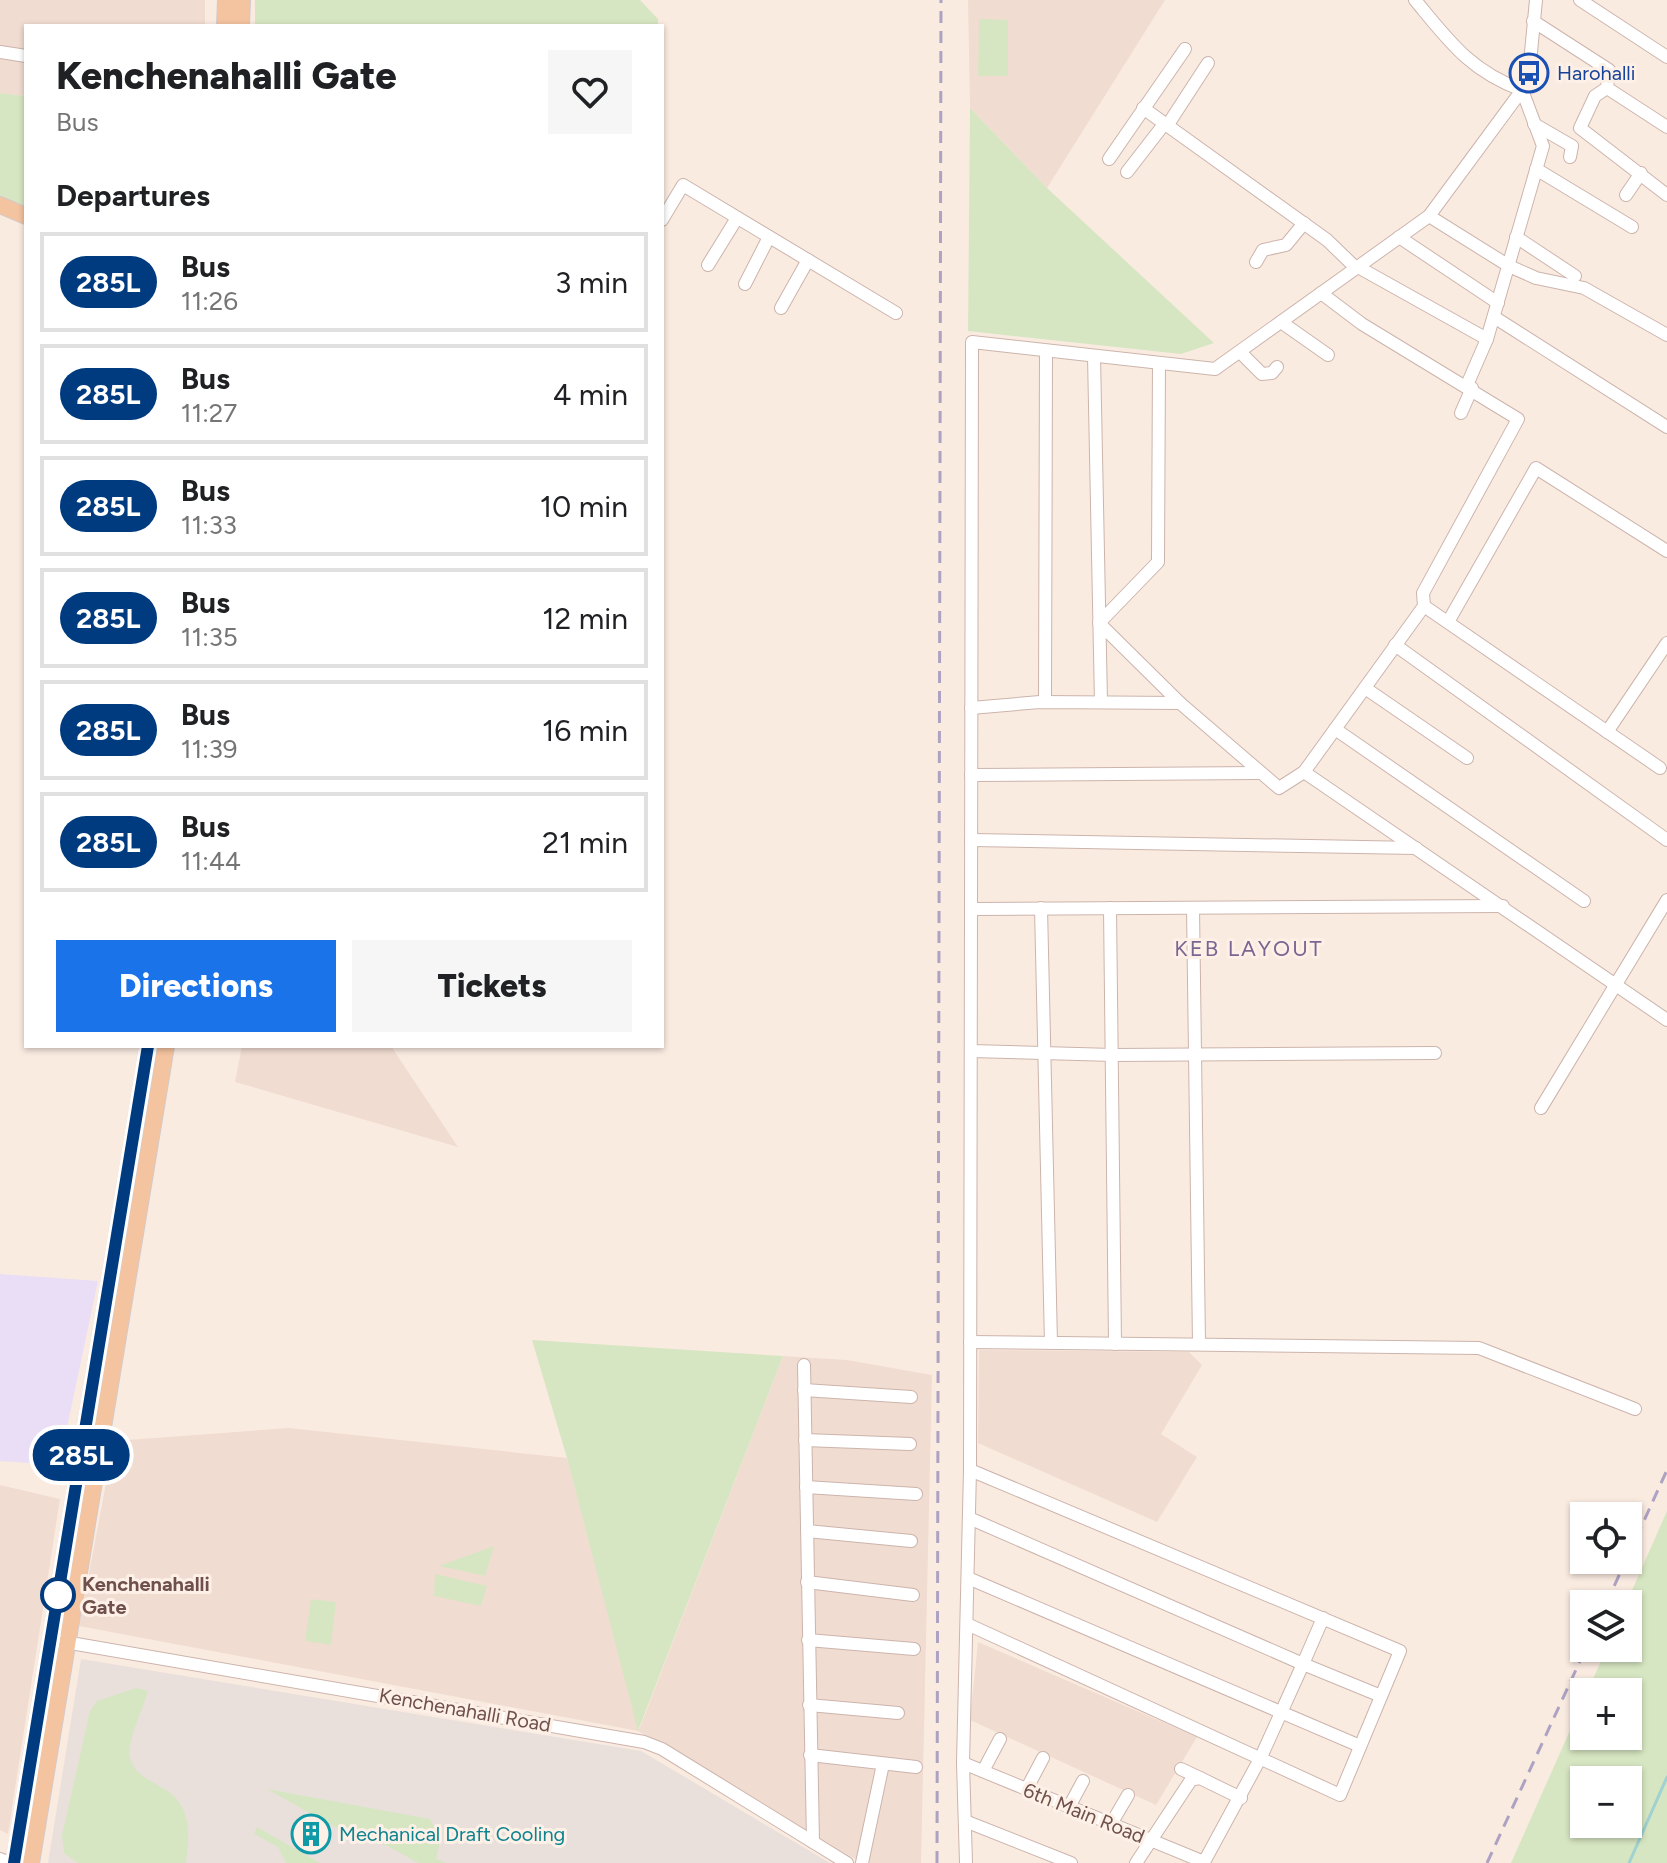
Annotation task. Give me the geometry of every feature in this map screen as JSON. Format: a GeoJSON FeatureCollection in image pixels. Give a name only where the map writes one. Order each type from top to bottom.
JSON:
{"type":"FeatureCollection","features":[{"type":"Feature","properties":{"kind":"main road"},"geometry":{"type":"LineString","coordinates":[[225,24],[226,0]]}},
{"type":"Feature","properties":{"kind":"main road"},"geometry":{"type":"LineString","coordinates":[[241,24],[242,0]]}},
{"type":"Feature","properties":{"kind":"main road"},"geometry":{"type":"LineString","coordinates":[[0,205],[24,215]]}},
{"type":"Feature","properties":{"kind":"main road"},"geometry":{"type":"LineString","coordinates":[[31,1863],[59,1641],[148,1048]]}},
{"type":"Feature","properties":{"kind":"main road"},"geometry":{"type":"LineString","coordinates":[[12,1863],[59,1641],[166,1048]]}},
{"type":"Feature","properties":{"kind":"street"},"geometry":{"type":"LineString","coordinates":[[1415,0],[1466,61],[1495,80],[1522,90]]}},
{"type":"Feature","properties":{"kind":"street"},"geometry":{"type":"LineString","coordinates":[[966,1863],[963,1763],[970,1470],[972,342],[1215,369],[1429,216],[1522,90],[1529,73],[1536,0]]}},
{"type":"Feature","properties":{"kind":"street"},"geometry":{"type":"LineString","coordinates":[[1580,0],[1667,57]]}},
{"type":"Feature","properties":{"kind":"street"},"geometry":{"type":"LineString","coordinates":[[1533,21],[1609,70],[1607,88],[1595,96],[1580,128],[1667,195]]}},
{"type":"Feature","properties":{"kind":"street"},"geometry":{"type":"LineString","coordinates":[[1109,159],[1185,49]]}},
{"type":"Feature","properties":{"kind":"street"},"geometry":{"type":"LineString","coordinates":[[0,52],[24,56]]}},
{"type":"Feature","properties":{"kind":"street"},"geometry":{"type":"LineString","coordinates":[[1127,172],[1166,124],[1208,63]]}},
{"type":"Feature","properties":{"kind":"street"},"geometry":{"type":"LineString","coordinates":[[1607,88],[1667,127]]}},
{"type":"Feature","properties":{"kind":"street"},"geometry":{"type":"LineString","coordinates":[[1461,413],[1494,317],[1543,146],[1522,90]]}},
{"type":"Feature","properties":{"kind":"street"},"geometry":{"type":"LineString","coordinates":[[1144,109],[1304,223],[1357,267],[1487,339]]}},
{"type":"Feature","properties":{"kind":"street"},"geometry":{"type":"LineString","coordinates":[[1534,124],[1572,146],[1570,157]]}},
{"type":"Feature","properties":{"kind":"street"},"geometry":{"type":"LineString","coordinates":[[1536,169],[1632,227]]}},
{"type":"Feature","properties":{"kind":"street"},"geometry":{"type":"LineString","coordinates":[[1626,195],[1641,173]]}},
{"type":"Feature","properties":{"kind":"street"},"geometry":{"type":"LineString","coordinates":[[664,217],[683,185],[896,313]]}},
{"type":"Feature","properties":{"kind":"street"},"geometry":{"type":"LineString","coordinates":[[1429,216],[1509,266],[1536,278],[1584,288],[1667,335]]}},
{"type":"Feature","properties":{"kind":"street"},"geometry":{"type":"LineString","coordinates":[[708,265],[737,218]]}},
{"type":"Feature","properties":{"kind":"street"},"geometry":{"type":"LineString","coordinates":[[1256,262],[1263,250],[1286,245],[1304,223]]}},
{"type":"Feature","properties":{"kind":"street"},"geometry":{"type":"LineString","coordinates":[[745,284],[769,237]]}},
{"type":"Feature","properties":{"kind":"street"},"geometry":{"type":"LineString","coordinates":[[1399,237],[1498,303]]}},
{"type":"Feature","properties":{"kind":"street"},"geometry":{"type":"LineString","coordinates":[[1516,237],[1575,276]]}},
{"type":"Feature","properties":{"kind":"street"},"geometry":{"type":"LineString","coordinates":[[781,308],[808,260]]}},
{"type":"Feature","properties":{"kind":"street"},"geometry":{"type":"LineString","coordinates":[[1099,623],[1180,703],[1279,788],[1304,772],[1424,606],[1423,593],[1518,419],[1362,324],[1321,293]]}},
{"type":"Feature","properties":{"kind":"street"},"geometry":{"type":"LineString","coordinates":[[1494,317],[1667,427]]}},
{"type":"Feature","properties":{"kind":"street"},"geometry":{"type":"LineString","coordinates":[[1281,322],[1328,355]]}},
{"type":"Feature","properties":{"kind":"street"},"geometry":{"type":"LineString","coordinates":[[1045,702],[1046,351]]}},
{"type":"Feature","properties":{"kind":"street"},"geometry":{"type":"LineString","coordinates":[[1240,352],[1262,374],[1267,375],[1277,367]]}},
{"type":"Feature","properties":{"kind":"street"},"geometry":{"type":"LineString","coordinates":[[1094,356],[1101,702]]}},
{"type":"Feature","properties":{"kind":"street"},"geometry":{"type":"LineString","coordinates":[[1099,623],[1158,562],[1159,363]]}},
{"type":"Feature","properties":{"kind":"street"},"geometry":{"type":"LineString","coordinates":[[1448,622],[1536,468],[1667,551]]}},
{"type":"Feature","properties":{"kind":"street"},"geometry":{"type":"LineString","coordinates":[[1424,606],[1660,768]]}},
{"type":"Feature","properties":{"kind":"street"},"geometry":{"type":"LineString","coordinates":[[1607,732],[1667,643]]}},
{"type":"Feature","properties":{"kind":"street"},"geometry":{"type":"LineString","coordinates":[[1395,645],[1667,840]]}},
{"type":"Feature","properties":{"kind":"street"},"geometry":{"type":"LineString","coordinates":[[1365,688],[1467,758]]}},
{"type":"Feature","properties":{"kind":"street"},"geometry":{"type":"LineString","coordinates":[[971,708],[1045,702],[1180,703]]}},
{"type":"Feature","properties":{"kind":"street"},"geometry":{"type":"LineString","coordinates":[[1335,729],[1584,901]]}},
{"type":"Feature","properties":{"kind":"street"},"geometry":{"type":"LineString","coordinates":[[1304,772],[1667,1020]]}},
{"type":"Feature","properties":{"kind":"street"},"geometry":{"type":"LineString","coordinates":[[971,775],[1259,773]]}},
{"type":"Feature","properties":{"kind":"street"},"geometry":{"type":"LineString","coordinates":[[971,840],[1416,848]]}},
{"type":"Feature","properties":{"kind":"street"},"geometry":{"type":"LineString","coordinates":[[1541,1108],[1667,900]]}},
{"type":"Feature","properties":{"kind":"street"},"geometry":{"type":"LineString","coordinates":[[971,909],[1503,906]]}},
{"type":"Feature","properties":{"kind":"street"},"geometry":{"type":"LineString","coordinates":[[1041,908],[1051,1343]]}},
{"type":"Feature","properties":{"kind":"street"},"geometry":{"type":"LineString","coordinates":[[1110,908],[1115,1344]]}},
{"type":"Feature","properties":{"kind":"street"},"geometry":{"type":"LineString","coordinates":[[1193,908],[1199,1344]]}},
{"type":"Feature","properties":{"kind":"street"},"geometry":{"type":"LineString","coordinates":[[971,1051],[1113,1055],[1435,1053]]}},
{"type":"Feature","properties":{"kind":"street"},"geometry":{"type":"LineString","coordinates":[[970,1342],[1479,1348],[1635,1409]]}},
{"type":"Feature","properties":{"kind":"street"},"geometry":{"type":"LineString","coordinates":[[804,1365],[813,1842]]}},
{"type":"Feature","properties":{"kind":"street"},"geometry":{"type":"LineString","coordinates":[[804,1390],[911,1397]]}},
{"type":"Feature","properties":{"kind":"street"},"geometry":{"type":"LineString","coordinates":[[805,1440],[910,1444]]}},
{"type":"Feature","properties":{"kind":"street"},"geometry":{"type":"LineString","coordinates":[[967,1624],[1340,1795],[1400,1651],[970,1470]]}},
{"type":"Feature","properties":{"kind":"street"},"geometry":{"type":"LineString","coordinates":[[806,1487],[916,1494]]}},
{"type":"Feature","properties":{"kind":"street"},"geometry":{"type":"LineString","coordinates":[[969,1518],[1381,1696]]}},
{"type":"Feature","properties":{"kind":"street"},"geometry":{"type":"LineString","coordinates":[[807,1531],[911,1541]]}},
{"type":"Feature","properties":{"kind":"street"},"geometry":{"type":"LineString","coordinates":[[968,1578],[1360,1746]]}},
{"type":"Feature","properties":{"kind":"street"},"geometry":{"type":"LineString","coordinates":[[807,1582],[913,1595]]}},
{"type":"Feature","properties":{"kind":"street"},"geometry":{"type":"LineString","coordinates":[[1204,1862],[1261,1757],[1323,1618]]}},
{"type":"Feature","properties":{"kind":"street"},"geometry":{"type":"LineString","coordinates":[[808,1640],[914,1649]]}},
{"type":"Feature","properties":{"kind":"street","name":"Kenchenahalli Road"},"geometry":{"type":"LineString","coordinates":[[59,1641],[429,1702],[644,1742],[662,1749],[847,1863]]}},
{"type":"Feature","properties":{"kind":"street"},"geometry":{"type":"LineString","coordinates":[[809,1705],[898,1713]]}},
{"type":"Feature","properties":{"kind":"street"},"geometry":{"type":"LineString","coordinates":[[983,1771],[1000,1739]]}},
{"type":"Feature","properties":{"kind":"street"},"geometry":{"type":"LineString","coordinates":[[810,1755],[916,1767]]}},
{"type":"Feature","properties":{"kind":"street"},"geometry":{"type":"LineString","coordinates":[[1026,1790],[1043,1758]]}},
{"type":"Feature","properties":{"kind":"street","name":"6th Main Road"},"geometry":{"type":"LineString","coordinates":[[963,1763],[1204,1862]]}},
{"type":"Feature","properties":{"kind":"street"},"geometry":{"type":"LineString","coordinates":[[862,1863],[883,1764]]}},
{"type":"Feature","properties":{"kind":"street"},"geometry":{"type":"LineString","coordinates":[[1181,1769],[1241,1798]]}},
{"type":"Feature","properties":{"kind":"street"},"geometry":{"type":"LineString","coordinates":[[1136,1863],[1191,1780],[1200,1778]]}},
{"type":"Feature","properties":{"kind":"street"},"geometry":{"type":"LineString","coordinates":[[1069,1807],[1083,1781]]}},
{"type":"Feature","properties":{"kind":"street"},"geometry":{"type":"LineString","coordinates":[[1111,1824],[1128,1795]]}},
{"type":"Feature","properties":{"kind":"street"},"geometry":{"type":"LineString","coordinates":[[965,1821],[1071,1863]]}},
{"type":"Feature","properties":{"kind":"street"},"geometry":{"type":"LineString","coordinates":[[0,1859],[12,1863]]}},
{"type":"Feature","properties":{"kind":"shaded area"},"geometry":{"type":"Polygon","coordinates":[[[0,0],[205,0],[205,24],[24,24],[24,96],[0,93],[0,0]]]}},
{"type":"Feature","properties":{"kind":"shaded area"},"geometry":{"type":"Polygon","coordinates":[[[968,0],[1165,0],[1047,188],[970,108],[968,0]]]}},
{"type":"Feature","properties":{"kind":"shaded area"},"geometry":{"type":"Polygon","coordinates":[[[242,1048],[392,1048],[458,1147],[235,1082],[242,1048]]]}},
{"type":"Feature","properties":{"kind":"shaded area"},"geometry":{"type":"Polygon","coordinates":[[[0,1274],[98,1281],[59,1465],[0,1461],[0,1274]]]}},
{"type":"Feature","properties":{"kind":"shaded area"},"geometry":{"type":"Polygon","coordinates":[[[979,1350],[1189,1352],[1202,1365],[1161,1434],[1197,1457],[1157,1522],[978,1443],[979,1350]]]}},
{"type":"Feature","properties":{"kind":"shaded area"},"geometry":{"type":"Polygon","coordinates":[[[783,1356],[847,1360],[932,1375],[921,1863],[862,1863],[638,1731],[79,1626],[114,1441],[289,1428],[567,1458],[639,1730],[783,1356]]]}},
{"type":"Feature","properties":{"kind":"shaded area"},"geometry":{"type":"Polygon","coordinates":[[[0,1485],[60,1499],[8,1834],[0,1830],[0,1485]]]}},
{"type":"Feature","properties":{"kind":"shaded area"},"geometry":{"type":"Polygon","coordinates":[[[978,1642],[1197,1737],[1156,1805],[970,1720],[978,1642]]]}},
{"type":"Feature","properties":{"kind":"shaded area"},"geometry":{"type":"Polygon","coordinates":[[[81,1659],[641,1751],[830,1863],[48,1863],[81,1659]]]}},
{"type":"Feature","properties":{"kind":"green space"},"geometry":{"type":"Polygon","coordinates":[[[255,0],[640,0],[658,19],[658,24],[255,24],[255,0]]]}},
{"type":"Feature","properties":{"kind":"green space"},"geometry":{"type":"Polygon","coordinates":[[[979,19],[1008,20],[1008,76],[978,76],[979,19]]]}},
{"type":"Feature","properties":{"kind":"green space"},"geometry":{"type":"Polygon","coordinates":[[[0,93],[24,96],[24,209],[0,198],[0,93]]]}},
{"type":"Feature","properties":{"kind":"green space"},"geometry":{"type":"Polygon","coordinates":[[[970,108],[1047,188],[1214,343],[1181,354],[968,331],[970,108]]]}},
{"type":"Feature","properties":{"kind":"green space"},"geometry":{"type":"Polygon","coordinates":[[[532,1340],[783,1356],[638,1731],[567,1458],[532,1340]]]}},
{"type":"Feature","properties":{"kind":"green space"},"geometry":{"type":"Polygon","coordinates":[[[1667,1511],[1667,1863],[1511,1863],[1570,1730],[1570,1750],[1642,1750],[1642,1678],[1593,1678],[1601,1662],[1642,1662],[1642,1590],[1632,1590],[1642,1574],[1667,1511]]]}},
{"type":"Feature","properties":{"kind":"green space"},"geometry":{"type":"Polygon","coordinates":[[[494,1546],[485,1576],[439,1566],[494,1546]]]}},
{"type":"Feature","properties":{"kind":"green space"},"geometry":{"type":"Polygon","coordinates":[[[435,1574],[487,1586],[481,1606],[434,1596],[435,1574]]]}},
{"type":"Feature","properties":{"kind":"green space"},"geometry":{"type":"Polygon","coordinates":[[[311,1599],[336,1602],[331,1645],[305,1641],[311,1599]]]}},
{"type":"Feature","properties":{"kind":"green space"},"geometry":{"type":"Polygon","coordinates":[[[136,1688],[148,1691],[133,1734],[130,1757],[138,1772],[174,1796],[183,1809],[188,1832],[186,1863],[78,1863],[64,1853],[62,1836],[90,1711],[97,1701],[136,1688]]]}},
{"type":"Feature","properties":{"kind":"green space"},"geometry":{"type":"Polygon","coordinates":[[[267,1789],[430,1819],[441,1839],[436,1859],[447,1863],[418,1863],[359,1830],[354,1838],[267,1789]]]}},
{"type":"Feature","properties":{"kind":"green space"},"geometry":{"type":"Polygon","coordinates":[[[257,1827],[320,1863],[286,1863],[278,1847],[254,1834],[257,1827]]]}},
{"type":"Feature","properties":{"kind":"waterway"},"geometry":{"type":"LineString","coordinates":[[1629,1863],[1667,1777]]}},
{"type":"Feature","properties":{"kind":"railway"},"geometry":{"type":"LineString","coordinates":[[937,1863],[941,0]]}},
{"type":"Feature","properties":{"kind":"railway"},"geometry":{"type":"LineString","coordinates":[[1642,1525],[1667,1470]]}},
{"type":"Feature","properties":{"kind":"railway"},"geometry":{"type":"LineString","coordinates":[[1612,1590],[1620,1574]]}},
{"type":"Feature","properties":{"kind":"railway"},"geometry":{"type":"LineString","coordinates":[[1487,1863],[1580,1662]]}},
{"type":"Feature","properties":{"kind":"bus line","name":"285L"},"geometry":{"type":"LineString","coordinates":[[14,1863],[148,1048]]}},
{"type":"Feature","properties":{"kind":"place","name":"Harohalli"},"geometry":{"type":"Point","coordinates":[1529,73]}},
{"type":"Feature","properties":{"kind":"place","name":"Kenchenahalli Gate"},"geometry":{"type":"Point","coordinates":[58,1595]}},
{"type":"Feature","properties":{"kind":"place","name":"Mechanical Draft Cooling"},"geometry":{"type":"Point","coordinates":[311,1834]}},
{"type":"Feature","properties":{"kind":"district","name":"KEB LAYOUT"},"geometry":{"type":"Point","coordinates":[1249,948]}}]}
